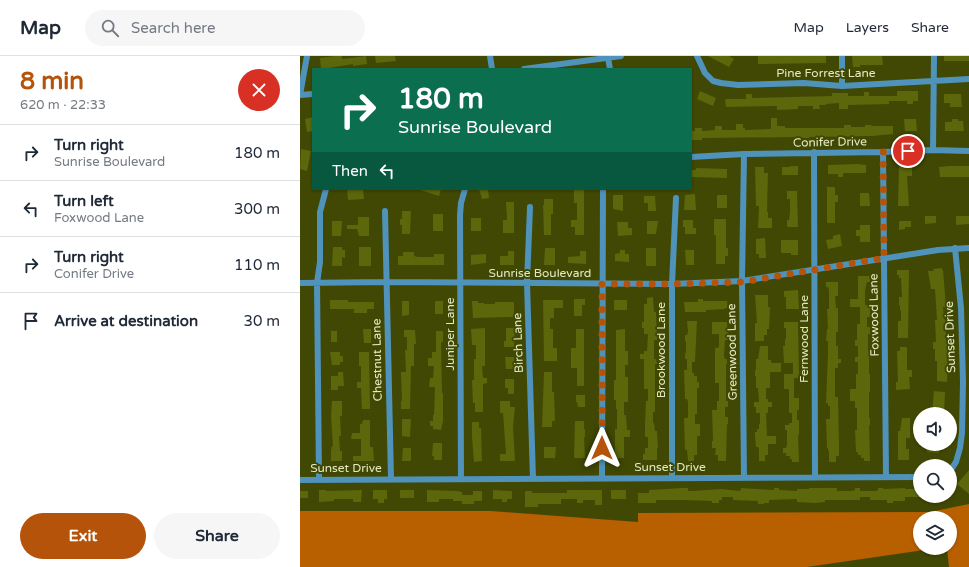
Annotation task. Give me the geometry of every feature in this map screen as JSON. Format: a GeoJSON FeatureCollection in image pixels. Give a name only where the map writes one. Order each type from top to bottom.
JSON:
{"type":"FeatureCollection","features":[{"type":"Feature","properties":{"kind":"street"},"geometry":{"type":"LineString","coordinates":[[307,56],[300,95],[312,94]]}},
{"type":"Feature","properties":{"kind":"street"},"geometry":{"type":"LineString","coordinates":[[490,56],[492,68]]}},
{"type":"Feature","properties":{"kind":"street"},"geometry":{"type":"LineString","coordinates":[[532,68],[621,56]]}},
{"type":"Feature","properties":{"kind":"street","name":"Pine Forrest Lane"},"geometry":{"type":"LineString","coordinates":[[697,56],[704,73],[713,81],[721,83],[804,83],[842,86],[969,79]]}},
{"type":"Feature","properties":{"kind":"street"},"geometry":{"type":"LineString","coordinates":[[842,56],[842,86]]}},
{"type":"Feature","properties":{"kind":"street"},"geometry":{"type":"LineString","coordinates":[[933,150],[935,80],[934,56]]}},
{"type":"Feature","properties":{"kind":"street"},"geometry":{"type":"LineString","coordinates":[[608,58],[610,68]]}},
{"type":"Feature","properties":{"kind":"street","name":"Conifer Drive"},"geometry":{"type":"LineString","coordinates":[[692,157],[814,152],[933,150],[969,151]]}},
{"type":"Feature","properties":{"kind":"street","name":"Fernwood Lane"},"geometry":{"type":"LineString","coordinates":[[814,152],[815,477]]}},
{"type":"Feature","properties":{"kind":"street","name":"Foxwood Lane"},"geometry":{"type":"LineString","coordinates":[[883,152],[886,477]]}},
{"type":"Feature","properties":{"kind":"street","name":"Greenwood Lane"},"geometry":{"type":"LineString","coordinates":[[744,154],[742,282],[744,478]]}},
{"type":"Feature","properties":{"kind":"street"},"geometry":{"type":"LineString","coordinates":[[319,480],[317,283],[320,262],[320,212],[326,190]]}},
{"type":"Feature","properties":{"kind":"street","name":"Juniper Lane"},"geometry":{"type":"LineString","coordinates":[[461,479],[460,215],[461,203],[465,190]]}},
{"type":"Feature","properties":{"kind":"street"},"geometry":{"type":"LineString","coordinates":[[602,190],[602,478]]}},
{"type":"Feature","properties":{"kind":"street","name":"Brookwood Lane"},"geometry":{"type":"LineString","coordinates":[[672,478],[672,284],[676,198]]}},
{"type":"Feature","properties":{"kind":"street","name":"Birch Lane"},"geometry":{"type":"LineString","coordinates":[[530,207],[527,284],[533,478]]}},
{"type":"Feature","properties":{"kind":"street","name":"Chestnut Lane"},"geometry":{"type":"LineString","coordinates":[[385,211],[391,479]]}},
{"type":"Feature","properties":{"kind":"street","name":"Sunrise Boulevard"},"geometry":{"type":"LineString","coordinates":[[300,283],[386,282],[672,284],[742,282],[884,258],[955,248],[969,248]]}},
{"type":"Feature","properties":{"kind":"street","name":"Sunset Drive"},"geometry":{"type":"LineString","coordinates":[[955,248],[961,308],[963,382],[962,426],[960,448],[957,459]]}},
{"type":"Feature","properties":{"kind":"street","name":"Sunset Drive"},"geometry":{"type":"LineString","coordinates":[[300,480],[913,477]]}},
{"type":"Feature","properties":{"kind":"shaded area"},"geometry":{"type":"Polygon","coordinates":[[[969,504],[969,567],[949,567],[948,555],[957,555],[957,511],[935,511],[969,504]]]}},
{"type":"Feature","properties":{"kind":"shaded area"},"geometry":{"type":"Polygon","coordinates":[[[300,511],[491,511],[638,522],[638,513],[913,512],[913,552],[807,567],[300,567],[300,511]]]}},
{"type":"Feature","properties":{"kind":"building"},"geometry":{"type":"Polygon","coordinates":[[[342,56],[342,59],[366,56],[367,64],[353,66],[353,64],[321,68],[320,58],[342,56]]]}},
{"type":"Feature","properties":{"kind":"building"},"geometry":{"type":"Polygon","coordinates":[[[375,56],[395,56],[396,61],[376,63],[375,56]]]}},
{"type":"Feature","properties":{"kind":"building"},"geometry":{"type":"Polygon","coordinates":[[[708,56],[729,56],[734,59],[729,67],[708,56]]]}},
{"type":"Feature","properties":{"kind":"building"},"geometry":{"type":"Polygon","coordinates":[[[758,56],[826,56],[826,63],[758,64],[758,56]]]}},
{"type":"Feature","properties":{"kind":"building"},"geometry":{"type":"Polygon","coordinates":[[[852,56],[882,56],[883,65],[860,65],[860,67],[853,67],[852,56]]]}},
{"type":"Feature","properties":{"kind":"building"},"geometry":{"type":"Polygon","coordinates":[[[944,56],[969,56],[969,61],[944,61],[944,56]]]}},
{"type":"Feature","properties":{"kind":"building"},"geometry":{"type":"Polygon","coordinates":[[[700,91],[716,98],[713,106],[697,99],[700,91]]]}},
{"type":"Feature","properties":{"kind":"building"},"geometry":{"type":"Polygon","coordinates":[[[897,91],[918,91],[918,101],[913,101],[913,104],[907,104],[907,101],[889,101],[889,104],[848,105],[848,109],[839,109],[839,103],[819,105],[820,109],[813,109],[813,106],[798,106],[798,109],[777,110],[777,106],[726,107],[725,99],[746,99],[746,94],[752,94],[752,98],[832,96],[832,93],[848,93],[848,96],[864,96],[864,92],[869,92],[869,96],[897,96],[897,91]]]}},
{"type":"Feature","properties":{"kind":"building"},"geometry":{"type":"Polygon","coordinates":[[[944,94],[961,94],[962,107],[950,107],[950,103],[944,103],[944,94]]]}},
{"type":"Feature","properties":{"kind":"building"},"geometry":{"type":"Polygon","coordinates":[[[312,117],[312,131],[307,132],[305,119],[312,117]]]}},
{"type":"Feature","properties":{"kind":"building"},"geometry":{"type":"Polygon","coordinates":[[[771,118],[777,118],[777,126],[785,126],[785,128],[844,128],[844,125],[851,125],[851,127],[865,127],[865,125],[893,126],[893,134],[809,138],[702,138],[702,140],[692,140],[692,131],[695,131],[695,128],[702,128],[702,131],[715,130],[715,126],[722,126],[722,130],[736,130],[736,124],[743,124],[743,128],[745,128],[745,130],[771,129],[771,118]]]}},
{"type":"Feature","properties":{"kind":"building"},"geometry":{"type":"Polygon","coordinates":[[[904,119],[916,119],[917,131],[905,131],[904,119]]]}},
{"type":"Feature","properties":{"kind":"building"},"geometry":{"type":"Polygon","coordinates":[[[952,119],[963,121],[964,131],[945,131],[945,122],[952,122],[952,119]]]}},
{"type":"Feature","properties":{"kind":"building"},"geometry":{"type":"Polygon","coordinates":[[[301,149],[311,151],[307,171],[300,169],[301,149]]]}},
{"type":"Feature","properties":{"kind":"building"},"geometry":{"type":"Polygon","coordinates":[[[899,164],[907,164],[907,168],[912,168],[912,176],[907,176],[909,206],[898,206],[899,164]]]}},
{"type":"Feature","properties":{"kind":"building"},"geometry":{"type":"Polygon","coordinates":[[[828,165],[866,165],[866,173],[843,173],[843,177],[838,177],[838,174],[828,174],[828,165]]]}},
{"type":"Feature","properties":{"kind":"building"},"geometry":{"type":"Polygon","coordinates":[[[798,166],[798,175],[782,175],[782,167],[798,166]]]}},
{"type":"Feature","properties":{"kind":"building"},"geometry":{"type":"Polygon","coordinates":[[[969,166],[969,177],[940,177],[939,167],[969,166]]]}},
{"type":"Feature","properties":{"kind":"building"},"geometry":{"type":"Polygon","coordinates":[[[755,167],[764,167],[764,173],[768,173],[767,212],[768,218],[772,218],[772,228],[758,228],[759,206],[756,206],[755,167]]]}},
{"type":"Feature","properties":{"kind":"building"},"geometry":{"type":"Polygon","coordinates":[[[696,168],[727,169],[727,178],[692,177],[692,170],[696,170],[696,168]]]}},
{"type":"Feature","properties":{"kind":"building"},"geometry":{"type":"Polygon","coordinates":[[[827,187],[835,187],[835,195],[838,195],[838,202],[835,202],[835,223],[827,223],[827,187]]]}},
{"type":"Feature","properties":{"kind":"building"},"geometry":{"type":"Polygon","coordinates":[[[347,190],[363,190],[364,199],[348,200],[347,190]]]}},
{"type":"Feature","properties":{"kind":"building"},"geometry":{"type":"Polygon","coordinates":[[[420,190],[441,190],[439,196],[420,190]]]}},
{"type":"Feature","properties":{"kind":"building"},"geometry":{"type":"Polygon","coordinates":[[[479,190],[488,190],[489,198],[482,199],[479,190]]]}},
{"type":"Feature","properties":{"kind":"building"},"geometry":{"type":"Polygon","coordinates":[[[574,190],[584,190],[584,235],[575,235],[575,227],[571,227],[571,220],[577,220],[577,203],[574,203],[574,190]]]}},
{"type":"Feature","properties":{"kind":"building"},"geometry":{"type":"Polygon","coordinates":[[[787,191],[797,191],[798,227],[787,227],[787,220],[789,220],[790,212],[790,199],[787,199],[787,191]]]}},
{"type":"Feature","properties":{"kind":"building"},"geometry":{"type":"Polygon","coordinates":[[[860,193],[869,193],[870,206],[860,206],[860,193]]]}},
{"type":"Feature","properties":{"kind":"building"},"geometry":{"type":"Polygon","coordinates":[[[695,194],[696,210],[684,210],[685,195],[695,194]]]}},
{"type":"Feature","properties":{"kind":"building"},"geometry":{"type":"Polygon","coordinates":[[[613,195],[623,195],[623,211],[613,209],[613,195]]]}},
{"type":"Feature","properties":{"kind":"building"},"geometry":{"type":"Polygon","coordinates":[[[717,195],[727,195],[727,208],[717,208],[717,195]]]}},
{"type":"Feature","properties":{"kind":"building"},"geometry":{"type":"Polygon","coordinates":[[[644,196],[655,196],[656,211],[648,211],[648,203],[644,203],[644,196]]]}},
{"type":"Feature","properties":{"kind":"building"},"geometry":{"type":"Polygon","coordinates":[[[544,199],[553,199],[551,235],[544,235],[544,199]]]}},
{"type":"Feature","properties":{"kind":"building"},"geometry":{"type":"Polygon","coordinates":[[[506,202],[514,202],[514,233],[503,233],[503,220],[507,220],[506,202]]]}},
{"type":"Feature","properties":{"kind":"building"},"geometry":{"type":"Polygon","coordinates":[[[402,211],[411,211],[410,234],[402,234],[400,219],[402,219],[402,211]]]}},
{"type":"Feature","properties":{"kind":"building"},"geometry":{"type":"Polygon","coordinates":[[[433,214],[443,214],[443,231],[433,231],[433,214]]]}},
{"type":"Feature","properties":{"kind":"building"},"geometry":{"type":"Polygon","coordinates":[[[925,216],[936,216],[936,223],[925,224],[925,216]]]}},
{"type":"Feature","properties":{"kind":"building"},"geometry":{"type":"Polygon","coordinates":[[[956,216],[969,216],[969,224],[956,225],[956,216]]]}},
{"type":"Feature","properties":{"kind":"building"},"geometry":{"type":"Polygon","coordinates":[[[358,217],[369,217],[369,236],[359,236],[357,229],[347,229],[347,225],[358,225],[358,217]]]}},
{"type":"Feature","properties":{"kind":"building"},"geometry":{"type":"Polygon","coordinates":[[[471,218],[481,218],[481,231],[471,231],[471,218]]]}},
{"type":"Feature","properties":{"kind":"building"},"geometry":{"type":"Polygon","coordinates":[[[714,219],[726,219],[726,248],[728,248],[728,256],[725,256],[725,264],[716,264],[716,235],[714,235],[714,219]]]}},
{"type":"Feature","properties":{"kind":"building"},"geometry":{"type":"Polygon","coordinates":[[[683,220],[693,220],[693,228],[696,228],[696,234],[685,234],[683,220]]]}},
{"type":"Feature","properties":{"kind":"building"},"geometry":{"type":"Polygon","coordinates":[[[332,221],[342,221],[341,236],[332,236],[332,221]]]}},
{"type":"Feature","properties":{"kind":"building"},"geometry":{"type":"Polygon","coordinates":[[[647,221],[658,221],[656,234],[647,234],[647,221]]]}},
{"type":"Feature","properties":{"kind":"building"},"geometry":{"type":"Polygon","coordinates":[[[899,221],[911,221],[911,227],[905,227],[905,229],[899,230],[899,221]]]}},
{"type":"Feature","properties":{"kind":"building"},"geometry":{"type":"Polygon","coordinates":[[[617,222],[628,222],[628,228],[632,228],[632,235],[618,236],[617,222]]]}},
{"type":"Feature","properties":{"kind":"building"},"geometry":{"type":"Polygon","coordinates":[[[860,225],[870,225],[870,242],[860,242],[860,236],[856,236],[856,230],[860,230],[860,225]]]}},
{"type":"Feature","properties":{"kind":"building"},"geometry":{"type":"Polygon","coordinates":[[[840,234],[842,246],[828,249],[826,240],[833,239],[833,236],[840,234]]]}},
{"type":"Feature","properties":{"kind":"building"},"geometry":{"type":"Polygon","coordinates":[[[765,238],[766,258],[759,258],[759,254],[756,254],[756,239],[765,238]]]}},
{"type":"Feature","properties":{"kind":"building"},"geometry":{"type":"Polygon","coordinates":[[[781,240],[798,240],[798,255],[781,253],[781,240]]]}},
{"type":"Feature","properties":{"kind":"building"},"geometry":{"type":"Polygon","coordinates":[[[333,247],[342,247],[342,250],[345,250],[345,258],[342,257],[342,266],[332,266],[333,247]]]}},
{"type":"Feature","properties":{"kind":"building"},"geometry":{"type":"Polygon","coordinates":[[[359,247],[371,247],[371,266],[359,266],[359,247]]]}},
{"type":"Feature","properties":{"kind":"building"},"geometry":{"type":"Polygon","coordinates":[[[545,248],[555,248],[555,265],[544,265],[545,248]]]}},
{"type":"Feature","properties":{"kind":"building"},"geometry":{"type":"Polygon","coordinates":[[[646,248],[656,248],[656,266],[646,266],[646,248]]]}},
{"type":"Feature","properties":{"kind":"building"},"geometry":{"type":"Polygon","coordinates":[[[620,250],[625,250],[625,254],[629,254],[629,262],[615,261],[615,254],[620,253],[620,250]]]}},
{"type":"Feature","properties":{"kind":"building"},"geometry":{"type":"Polygon","coordinates":[[[685,250],[694,250],[694,265],[686,265],[685,250]]]}},
{"type":"Feature","properties":{"kind":"building"},"geometry":{"type":"Polygon","coordinates":[[[508,251],[514,251],[514,265],[500,265],[500,256],[508,256],[508,251]]]}},
{"type":"Feature","properties":{"kind":"building"},"geometry":{"type":"Polygon","coordinates":[[[580,251],[586,251],[586,264],[568,263],[568,257],[580,256],[580,251]]]}},
{"type":"Feature","properties":{"kind":"building"},"geometry":{"type":"Polygon","coordinates":[[[403,252],[414,252],[414,256],[418,257],[434,257],[434,254],[444,254],[444,265],[398,265],[398,256],[403,256],[403,252]]]}},
{"type":"Feature","properties":{"kind":"building"},"geometry":{"type":"Polygon","coordinates":[[[486,254],[486,263],[471,265],[471,255],[486,254]]]}},
{"type":"Feature","properties":{"kind":"building"},"geometry":{"type":"Polygon","coordinates":[[[942,268],[946,307],[943,307],[944,319],[946,321],[946,342],[948,342],[947,382],[937,381],[937,361],[935,361],[935,349],[933,349],[933,342],[936,342],[935,320],[937,320],[935,289],[931,289],[928,271],[934,271],[933,269],[942,268]]]}},
{"type":"Feature","properties":{"kind":"building"},"geometry":{"type":"Polygon","coordinates":[[[897,270],[909,270],[908,338],[898,338],[898,321],[901,321],[899,297],[902,297],[901,278],[897,275],[897,270]]]}},
{"type":"Feature","properties":{"kind":"building"},"geometry":{"type":"Polygon","coordinates":[[[858,276],[870,276],[870,282],[867,282],[865,290],[865,305],[870,305],[870,317],[867,317],[867,327],[870,327],[870,334],[868,334],[868,350],[870,374],[870,461],[864,461],[864,458],[861,458],[861,455],[858,455],[858,452],[856,452],[855,430],[857,430],[857,408],[855,408],[855,401],[850,401],[850,389],[856,389],[856,374],[858,374],[858,362],[855,362],[855,357],[858,357],[858,346],[855,346],[855,340],[857,340],[857,324],[860,324],[860,307],[850,307],[850,299],[858,299],[858,276]]]}},
{"type":"Feature","properties":{"kind":"building"},"geometry":{"type":"Polygon","coordinates":[[[826,282],[838,282],[838,296],[835,296],[836,308],[838,308],[838,332],[836,332],[836,346],[838,346],[838,359],[841,359],[841,363],[838,363],[838,368],[835,368],[835,397],[838,397],[839,442],[839,456],[836,456],[836,462],[829,462],[829,451],[827,448],[826,419],[830,419],[830,406],[826,403],[828,341],[826,341],[828,329],[827,309],[829,309],[829,290],[828,287],[826,287],[826,282]]]}},
{"type":"Feature","properties":{"kind":"building"},"geometry":{"type":"Polygon","coordinates":[[[798,290],[799,309],[786,309],[786,297],[784,297],[784,291],[798,290]]]}},
{"type":"Feature","properties":{"kind":"building"},"geometry":{"type":"Polygon","coordinates":[[[755,295],[768,295],[768,307],[770,307],[769,329],[767,329],[767,335],[764,335],[764,341],[755,341],[755,323],[757,323],[755,295]]]}},
{"type":"Feature","properties":{"kind":"building"},"geometry":{"type":"Polygon","coordinates":[[[653,297],[654,312],[656,312],[657,340],[654,340],[654,359],[656,359],[657,364],[655,364],[655,412],[653,412],[653,423],[655,431],[657,431],[658,448],[657,460],[643,460],[645,448],[648,448],[648,437],[645,437],[645,423],[648,389],[644,389],[644,359],[640,359],[640,354],[644,354],[644,351],[647,351],[648,334],[644,334],[644,328],[642,328],[642,322],[644,322],[644,304],[647,304],[647,298],[653,297]]]}},
{"type":"Feature","properties":{"kind":"building"},"geometry":{"type":"Polygon","coordinates":[[[574,299],[585,299],[585,305],[582,305],[582,316],[574,316],[574,299]]]}},
{"type":"Feature","properties":{"kind":"building"},"geometry":{"type":"Polygon","coordinates":[[[698,299],[703,299],[703,301],[727,301],[728,308],[706,310],[706,312],[685,312],[684,302],[698,302],[698,299]]]}},
{"type":"Feature","properties":{"kind":"building"},"geometry":{"type":"Polygon","coordinates":[[[330,300],[374,302],[374,309],[367,309],[367,313],[354,313],[354,309],[330,309],[330,300]]]}},
{"type":"Feature","properties":{"kind":"building"},"geometry":{"type":"Polygon","coordinates":[[[543,300],[563,300],[563,308],[554,308],[554,318],[550,318],[550,329],[553,329],[553,348],[557,348],[557,361],[544,361],[543,300]]]}},
{"type":"Feature","properties":{"kind":"building"},"geometry":{"type":"Polygon","coordinates":[[[614,300],[627,300],[627,310],[614,310],[614,300]]]}},
{"type":"Feature","properties":{"kind":"building"},"geometry":{"type":"Polygon","coordinates":[[[402,301],[409,301],[409,315],[402,316],[402,301]]]}},
{"type":"Feature","properties":{"kind":"building"},"geometry":{"type":"Polygon","coordinates":[[[435,301],[443,301],[443,314],[435,314],[435,301]]]}},
{"type":"Feature","properties":{"kind":"building"},"geometry":{"type":"Polygon","coordinates":[[[472,301],[478,301],[478,303],[484,304],[495,304],[495,302],[514,302],[514,317],[473,318],[472,301]]]}},
{"type":"Feature","properties":{"kind":"building"},"geometry":{"type":"Polygon","coordinates":[[[687,321],[697,321],[695,362],[692,362],[692,373],[694,373],[694,376],[697,376],[697,382],[699,382],[699,388],[697,388],[697,414],[695,414],[695,424],[700,424],[700,436],[697,436],[697,455],[694,455],[694,461],[688,461],[687,450],[685,450],[684,418],[688,418],[688,402],[687,399],[685,399],[684,370],[687,370],[687,359],[685,359],[685,335],[687,335],[688,332],[687,321]]]}},
{"type":"Feature","properties":{"kind":"building"},"geometry":{"type":"Polygon","coordinates":[[[712,322],[727,322],[728,340],[725,340],[724,356],[725,359],[727,359],[726,401],[728,401],[728,407],[725,407],[725,417],[728,417],[726,461],[718,461],[718,455],[715,455],[716,448],[712,448],[712,410],[717,410],[717,401],[719,401],[719,383],[715,383],[715,348],[718,348],[719,346],[719,334],[712,334],[712,322]]]}},
{"type":"Feature","properties":{"kind":"building"},"geometry":{"type":"Polygon","coordinates":[[[784,322],[798,322],[799,378],[794,378],[794,398],[799,398],[797,420],[799,420],[799,462],[792,462],[790,456],[786,456],[786,453],[783,453],[783,448],[786,448],[787,445],[787,430],[785,430],[785,425],[792,423],[792,413],[789,413],[789,389],[784,389],[784,374],[793,374],[793,363],[784,363],[783,346],[785,346],[786,328],[784,328],[784,322]]]}},
{"type":"Feature","properties":{"kind":"building"},"geometry":{"type":"Polygon","coordinates":[[[485,328],[485,366],[482,366],[483,378],[487,378],[487,383],[483,384],[483,412],[475,412],[472,380],[474,380],[476,345],[472,345],[471,329],[485,328]]]}},
{"type":"Feature","properties":{"kind":"building"},"geometry":{"type":"Polygon","coordinates":[[[506,328],[515,328],[514,347],[504,347],[504,341],[506,341],[506,328]]]}},
{"type":"Feature","properties":{"kind":"building"},"geometry":{"type":"Polygon","coordinates":[[[363,329],[371,329],[371,343],[364,343],[363,329]]]}},
{"type":"Feature","properties":{"kind":"building"},"geometry":{"type":"Polygon","coordinates":[[[576,329],[584,329],[584,386],[577,386],[577,368],[571,368],[571,348],[576,348],[576,329]]]}},
{"type":"Feature","properties":{"kind":"building"},"geometry":{"type":"Polygon","coordinates":[[[625,329],[625,351],[628,351],[628,365],[625,365],[625,377],[628,377],[628,402],[624,402],[624,415],[626,415],[627,430],[630,430],[630,437],[624,437],[624,458],[615,458],[615,429],[617,429],[617,409],[616,400],[614,400],[614,380],[616,380],[616,330],[625,329]]]}},
{"type":"Feature","properties":{"kind":"building"},"geometry":{"type":"Polygon","coordinates":[[[404,330],[415,330],[416,344],[414,344],[414,366],[411,366],[410,409],[401,409],[401,372],[406,372],[405,350],[407,350],[407,337],[404,337],[404,330]]]}},
{"type":"Feature","properties":{"kind":"building"},"geometry":{"type":"Polygon","coordinates":[[[331,331],[337,331],[337,342],[331,342],[331,331]]]}},
{"type":"Feature","properties":{"kind":"building"},"geometry":{"type":"Polygon","coordinates":[[[436,331],[443,331],[443,342],[441,342],[443,421],[441,430],[433,429],[433,426],[430,426],[430,421],[433,421],[434,415],[435,387],[429,387],[430,378],[433,378],[434,366],[428,366],[428,358],[432,358],[432,352],[436,352],[436,331]]]}},
{"type":"Feature","properties":{"kind":"building"},"geometry":{"type":"Polygon","coordinates":[[[760,346],[768,346],[768,360],[771,360],[771,363],[781,363],[781,372],[770,372],[770,388],[766,388],[766,399],[768,399],[768,402],[772,402],[772,407],[768,407],[768,413],[766,413],[767,436],[776,436],[776,444],[768,444],[768,455],[765,455],[765,461],[759,461],[759,449],[756,447],[755,432],[759,429],[760,413],[756,413],[756,407],[754,407],[754,402],[759,402],[755,376],[756,359],[758,359],[760,346]]]}},
{"type":"Feature","properties":{"kind":"building"},"geometry":{"type":"Polygon","coordinates":[[[900,347],[907,347],[907,370],[912,370],[912,377],[909,377],[910,389],[896,390],[896,382],[898,382],[897,351],[900,351],[900,347]]]}},
{"type":"Feature","properties":{"kind":"building"},"geometry":{"type":"Polygon","coordinates":[[[330,352],[340,352],[340,356],[343,356],[343,362],[340,362],[340,365],[332,365],[330,352]]]}},
{"type":"Feature","properties":{"kind":"building"},"geometry":{"type":"Polygon","coordinates":[[[359,352],[369,352],[370,409],[362,409],[361,388],[357,388],[357,382],[361,382],[359,352]]]}},
{"type":"Feature","properties":{"kind":"building"},"geometry":{"type":"Polygon","coordinates":[[[505,357],[514,357],[514,369],[506,369],[505,357]]]}},
{"type":"Feature","properties":{"kind":"building"},"geometry":{"type":"Polygon","coordinates":[[[338,372],[343,372],[344,386],[338,386],[338,390],[331,390],[331,376],[338,376],[338,372]]]}},
{"type":"Feature","properties":{"kind":"building"},"geometry":{"type":"Polygon","coordinates":[[[544,372],[552,372],[552,392],[554,392],[555,421],[552,421],[552,427],[542,427],[544,372]]]}},
{"type":"Feature","properties":{"kind":"building"},"geometry":{"type":"Polygon","coordinates":[[[505,379],[514,379],[514,394],[508,394],[508,388],[505,388],[505,379]]]}},
{"type":"Feature","properties":{"kind":"building"},"geometry":{"type":"Polygon","coordinates":[[[934,391],[945,392],[944,407],[933,407],[934,391]]]}},
{"type":"Feature","properties":{"kind":"building"},"geometry":{"type":"Polygon","coordinates":[[[576,395],[585,395],[585,407],[578,407],[576,395]]]}},
{"type":"Feature","properties":{"kind":"building"},"geometry":{"type":"Polygon","coordinates":[[[332,401],[342,401],[342,416],[340,416],[341,436],[339,436],[342,461],[331,461],[331,451],[333,446],[331,416],[332,401]]]}},
{"type":"Feature","properties":{"kind":"building"},"geometry":{"type":"Polygon","coordinates":[[[500,401],[510,401],[510,407],[515,407],[513,427],[515,461],[500,461],[500,454],[506,454],[503,413],[500,413],[500,401]]]}},
{"type":"Feature","properties":{"kind":"building"},"geometry":{"type":"Polygon","coordinates":[[[902,418],[910,418],[910,438],[906,438],[906,449],[909,449],[909,460],[898,460],[898,431],[900,431],[902,418]]]}},
{"type":"Feature","properties":{"kind":"building"},"geometry":{"type":"Polygon","coordinates":[[[402,419],[411,419],[410,437],[402,436],[402,419]]]}},
{"type":"Feature","properties":{"kind":"building"},"geometry":{"type":"Polygon","coordinates":[[[363,420],[370,420],[370,447],[373,447],[374,461],[353,461],[353,456],[361,456],[361,439],[351,439],[352,433],[360,433],[360,424],[362,424],[363,420]]]}},
{"type":"Feature","properties":{"kind":"building"},"geometry":{"type":"Polygon","coordinates":[[[575,421],[584,421],[585,458],[574,458],[575,421]]]}},
{"type":"Feature","properties":{"kind":"building"},"geometry":{"type":"Polygon","coordinates":[[[472,422],[479,422],[479,428],[481,428],[482,461],[474,462],[472,422]]]}},
{"type":"Feature","properties":{"kind":"building"},"geometry":{"type":"Polygon","coordinates":[[[433,443],[442,443],[442,460],[434,460],[434,456],[432,456],[433,443]]]}},
{"type":"Feature","properties":{"kind":"building"},"geometry":{"type":"Polygon","coordinates":[[[544,447],[556,447],[555,458],[544,458],[544,447]]]}},
{"type":"Feature","properties":{"kind":"building"},"geometry":{"type":"Polygon","coordinates":[[[403,448],[411,448],[411,461],[402,461],[403,448]]]}},
{"type":"Feature","properties":{"kind":"building"},"geometry":{"type":"Polygon","coordinates":[[[939,451],[939,453],[927,452],[939,451]]]}},
{"type":"Feature","properties":{"kind":"building"},"geometry":{"type":"Polygon","coordinates":[[[969,470],[969,494],[957,484],[969,470]]]}},
{"type":"Feature","properties":{"kind":"building"},"geometry":{"type":"Polygon","coordinates":[[[688,488],[688,491],[722,489],[739,491],[741,488],[774,490],[774,488],[779,488],[779,490],[797,491],[797,489],[809,488],[837,488],[837,491],[852,491],[855,490],[855,488],[860,488],[860,491],[875,491],[878,490],[878,488],[905,488],[913,489],[913,497],[905,497],[905,501],[893,501],[893,503],[887,503],[887,500],[870,500],[870,497],[860,497],[860,500],[825,500],[825,502],[815,503],[797,502],[797,499],[769,500],[769,503],[758,504],[758,501],[733,500],[733,497],[722,497],[722,500],[719,500],[719,503],[712,503],[712,501],[656,500],[656,503],[638,503],[638,493],[649,493],[649,490],[688,488]]]}},
{"type":"Feature","properties":{"kind":"building"},"geometry":{"type":"Polygon","coordinates":[[[319,490],[362,490],[361,502],[353,502],[353,499],[334,499],[334,501],[319,502],[319,490]]]}},
{"type":"Feature","properties":{"kind":"building"},"geometry":{"type":"Polygon","coordinates":[[[373,490],[387,490],[387,499],[384,499],[384,503],[378,503],[378,499],[373,499],[373,490]]]}},
{"type":"Feature","properties":{"kind":"building"},"geometry":{"type":"Polygon","coordinates":[[[400,490],[414,490],[414,498],[400,498],[400,490]]]}},
{"type":"Feature","properties":{"kind":"building"},"geometry":{"type":"Polygon","coordinates":[[[427,490],[457,491],[462,492],[462,495],[473,495],[473,491],[482,491],[482,501],[474,501],[474,504],[462,504],[462,501],[453,501],[453,499],[439,499],[439,502],[427,502],[427,490]]]}},
{"type":"Feature","properties":{"kind":"building"},"geometry":{"type":"Polygon","coordinates":[[[493,490],[512,491],[512,499],[507,499],[507,502],[502,502],[502,499],[493,499],[493,490]]]}},
{"type":"Feature","properties":{"kind":"building"},"geometry":{"type":"Polygon","coordinates":[[[567,490],[602,490],[602,505],[595,505],[595,500],[583,500],[583,503],[577,503],[577,499],[561,499],[561,504],[538,504],[538,507],[525,507],[525,491],[532,491],[532,493],[567,493],[567,490]]]}},
{"type":"Feature","properties":{"kind":"building"},"geometry":{"type":"Polygon","coordinates":[[[611,490],[626,490],[626,499],[611,499],[611,490]]]}},
{"type":"Feature","properties":{"kind":"building"},"geometry":{"type":"Polygon","coordinates":[[[300,491],[308,491],[308,498],[300,498],[300,491]]]}},
{"type":"Feature","properties":{"kind":"route"},"geometry":{"type":"LineString","coordinates":[[602,448],[602,284],[742,282],[884,258],[883,152],[908,151]]}}]}
